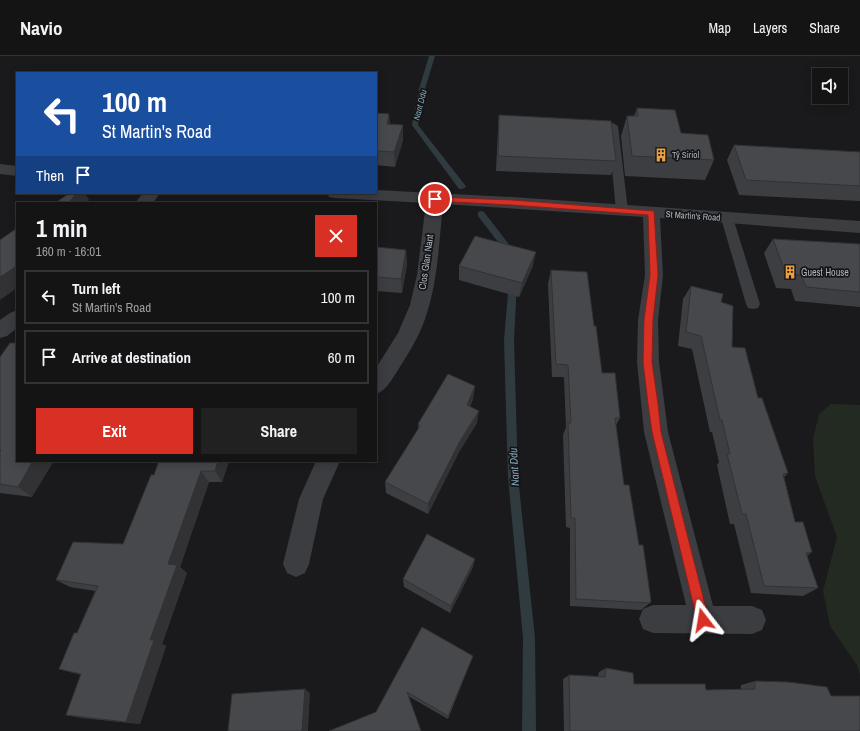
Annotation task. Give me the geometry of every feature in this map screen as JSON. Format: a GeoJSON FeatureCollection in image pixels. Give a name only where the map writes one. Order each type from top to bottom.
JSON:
{"type":"FeatureCollection","features":[{"type":"Feature","properties":{"kind":"street"},"geometry":{"type":"LineString","coordinates":[[0,169],[16,171]]}},
{"type":"Feature","properties":{"kind":"street"},"geometry":{"type":"LineString","coordinates":[[145,202],[151,194]]}},
{"type":"Feature","properties":{"kind":"street","name":"St Martin's Road"},"geometry":{"type":"LineString","coordinates":[[352,194],[512,202],[860,227]]}},
{"type":"Feature","properties":{"kind":"street","name":"Clos Glan Nant"},"geometry":{"type":"LineString","coordinates":[[377,384],[399,351],[414,320],[425,283],[435,199]]}},
{"type":"Feature","properties":{"kind":"street"},"geometry":{"type":"LineString","coordinates":[[651,213],[654,275],[648,320],[648,362],[656,432],[703,620]]}},
{"type":"Feature","properties":{"kind":"street"},"geometry":{"type":"LineString","coordinates":[[0,330],[16,319]]}},
{"type":"Feature","properties":{"kind":"street"},"geometry":{"type":"LineString","coordinates":[[296,564],[311,499],[328,462]]}},
{"type":"Feature","properties":{"kind":"street"},"geometry":{"type":"LineString","coordinates":[[653,619],[752,620]]}},
{"type":"Feature","properties":{"kind":"lane"},"geometry":{"type":"LineString","coordinates":[[613,126],[622,211]]}},
{"type":"Feature","properties":{"kind":"lane"},"geometry":{"type":"LineString","coordinates":[[727,218],[753,304]]}},
{"type":"Feature","properties":{"kind":"shaded area"},"geometry":{"type":"Polygon","coordinates":[[[831,404],[860,405],[860,675],[857,665],[830,626],[823,591],[837,537],[815,476],[813,439],[819,414],[831,404]]]}},
{"type":"Feature","properties":{"kind":"building"},"geometry":{"type":"Polygon","coordinates":[[[637,108],[675,110],[681,133],[708,135],[714,160],[632,156],[627,116],[638,116],[637,108]]]}},
{"type":"Feature","properties":{"kind":"building"},"geometry":{"type":"Polygon","coordinates":[[[377,113],[389,114],[387,124],[403,125],[394,152],[377,151],[377,113]]]}},
{"type":"Feature","properties":{"kind":"building"},"geometry":{"type":"Polygon","coordinates":[[[499,115],[611,121],[616,161],[498,156],[499,115]]]}},
{"type":"Feature","properties":{"kind":"building"},"geometry":{"type":"Polygon","coordinates":[[[734,145],[860,152],[860,186],[746,180],[734,145]]]}},
{"type":"Feature","properties":{"kind":"building"},"geometry":{"type":"Polygon","coordinates":[[[68,194],[75,194],[70,202],[56,202],[68,194]]]}},
{"type":"Feature","properties":{"kind":"building"},"geometry":{"type":"Polygon","coordinates":[[[16,229],[16,267],[0,277],[0,240],[16,229]]]}},
{"type":"Feature","properties":{"kind":"building"},"geometry":{"type":"Polygon","coordinates":[[[475,236],[536,252],[522,283],[459,266],[475,236]]]}},
{"type":"Feature","properties":{"kind":"building"},"geometry":{"type":"Polygon","coordinates":[[[773,239],[860,244],[860,292],[806,287],[801,275],[786,274],[773,239]]]}},
{"type":"Feature","properties":{"kind":"building"},"geometry":{"type":"Polygon","coordinates":[[[377,247],[406,250],[401,279],[377,277],[377,247]]]}},
{"type":"Feature","properties":{"kind":"building"},"geometry":{"type":"Polygon","coordinates":[[[551,270],[587,272],[602,373],[615,373],[620,418],[615,418],[624,485],[629,485],[639,545],[643,545],[651,601],[650,603],[576,599],[575,518],[571,518],[568,423],[571,423],[568,365],[556,364],[551,270]]]}},
{"type":"Feature","properties":{"kind":"building"},"geometry":{"type":"Polygon","coordinates":[[[691,286],[723,294],[721,302],[733,306],[732,347],[745,348],[758,398],[762,398],[788,473],[783,474],[795,522],[803,522],[812,552],[806,553],[818,588],[764,586],[746,514],[742,514],[727,454],[730,454],[722,420],[720,420],[701,336],[686,332],[691,286]]]}},
{"type":"Feature","properties":{"kind":"building"},"geometry":{"type":"Polygon","coordinates":[[[10,343],[16,343],[16,462],[32,462],[18,487],[0,484],[0,357],[10,343]]]}},
{"type":"Feature","properties":{"kind":"building"},"geometry":{"type":"Polygon","coordinates":[[[448,374],[475,386],[467,405],[479,411],[460,441],[428,504],[385,482],[420,426],[418,424],[448,374]]]}},
{"type":"Feature","properties":{"kind":"building"},"geometry":{"type":"Polygon","coordinates":[[[159,462],[218,462],[215,471],[201,471],[168,564],[177,565],[150,640],[154,640],[126,722],[66,715],[81,674],[59,669],[74,633],[77,633],[98,586],[56,580],[73,542],[123,544],[151,475],[154,475],[159,462]]]}},
{"type":"Feature","properties":{"kind":"building"},"geometry":{"type":"Polygon","coordinates":[[[427,534],[475,559],[451,606],[403,579],[427,534]]]}},
{"type":"Feature","properties":{"kind":"building"},"geometry":{"type":"Polygon","coordinates":[[[422,627],[473,656],[448,716],[407,692],[421,731],[329,731],[376,712],[422,627]]]}},
{"type":"Feature","properties":{"kind":"building"},"geometry":{"type":"Polygon","coordinates":[[[606,668],[633,673],[634,684],[705,684],[706,690],[755,689],[755,681],[788,682],[827,687],[831,696],[860,696],[860,731],[570,731],[569,675],[605,677],[606,668]]]}},
{"type":"Feature","properties":{"kind":"building"},"geometry":{"type":"Polygon","coordinates":[[[305,689],[302,731],[228,731],[232,694],[305,689]]]}},
{"type":"Feature","properties":{"kind":"waterway","name":"Nant Ddu"},"geometry":{"type":"LineString","coordinates":[[432,56],[422,89],[415,125],[462,187]]}},
{"type":"Feature","properties":{"kind":"waterway","name":"Nant Ddu"},"geometry":{"type":"LineString","coordinates":[[481,214],[511,253]]}},
{"type":"Feature","properties":{"kind":"waterway","name":"Nant Ddu"},"geometry":{"type":"LineString","coordinates":[[513,282],[509,340],[513,477],[529,638],[529,731]]}},
{"type":"Feature","properties":{"kind":"place","name":"Tŷ Siriol"},"geometry":{"type":"Point","coordinates":[661,155]}},
{"type":"Feature","properties":{"kind":"place","name":"Guest House"},"geometry":{"type":"Point","coordinates":[790,272]}},
{"type":"Feature","properties":{"kind":"route"},"geometry":{"type":"LineString","coordinates":[[435,199],[512,202],[651,213],[654,275],[648,320],[648,362],[656,432],[703,620]]}}]}
